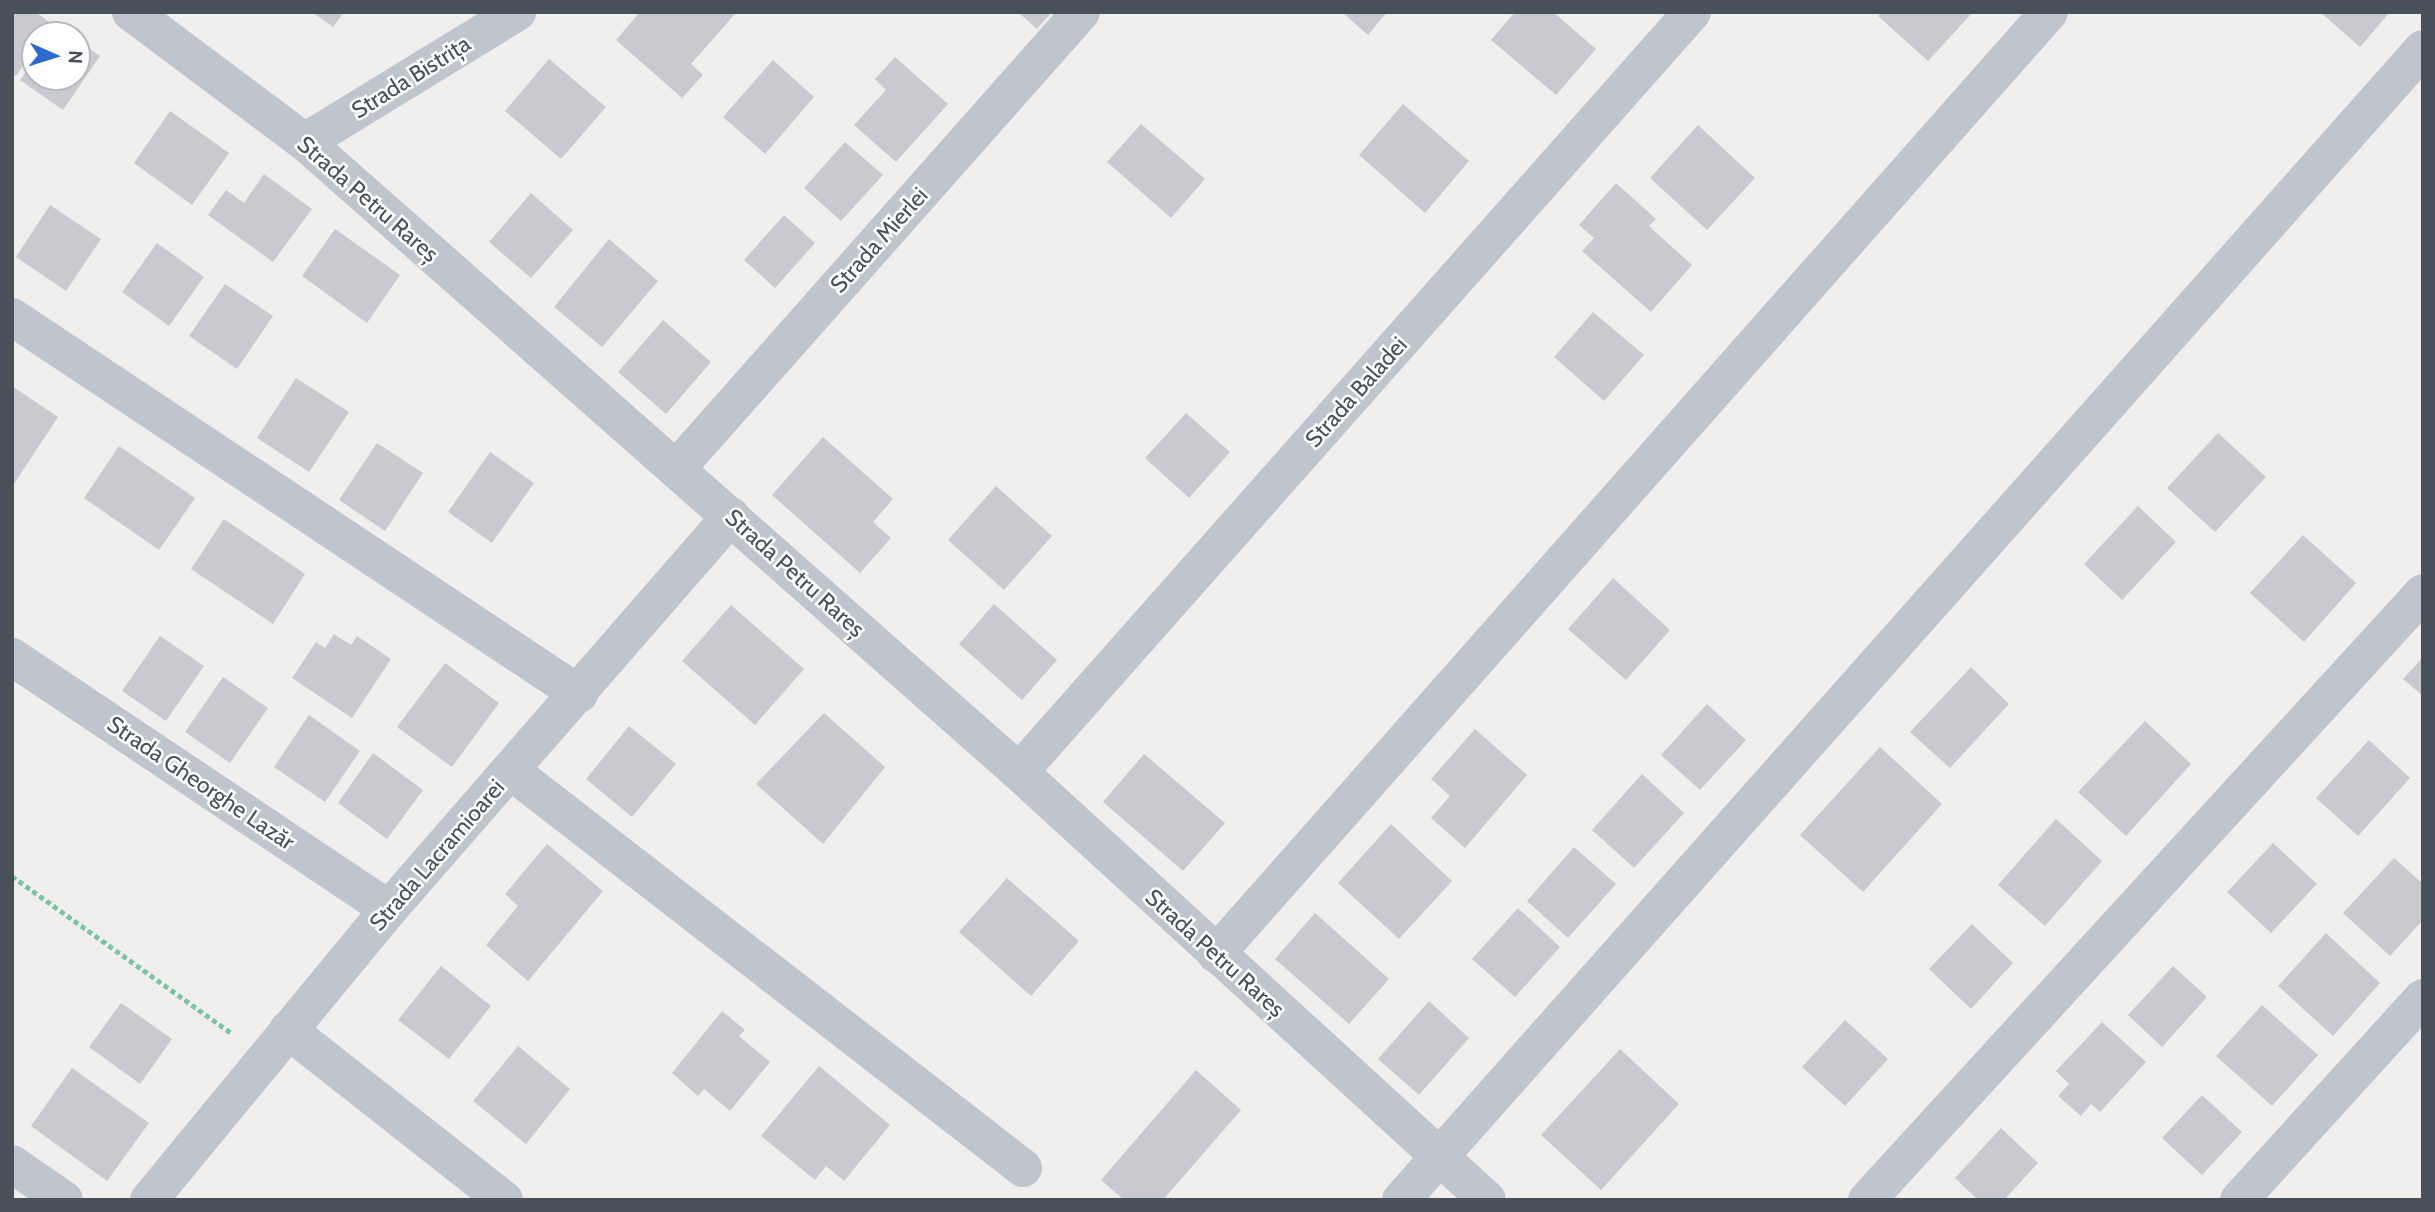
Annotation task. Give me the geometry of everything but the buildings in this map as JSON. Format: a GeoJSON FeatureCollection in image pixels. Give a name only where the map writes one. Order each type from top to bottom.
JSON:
{"type":"FeatureCollection","features":[{"type":"Feature","properties":{"kind":"street","name":"Strada Petru Rareș"},"geometry":{"type":"LineString","coordinates":[[131,12],[305,142],[1019,772],[1487,1200]]}},
{"type":"Feature","properties":{"kind":"street","name":"Strada Bistrița"},"geometry":{"type":"LineString","coordinates":[[305,142],[517,12]]}},
{"type":"Feature","properties":{"kind":"street","name":"Strada Mierlei"},"geometry":{"type":"LineString","coordinates":[[677,468],[1081,12]]}},
{"type":"Feature","properties":{"kind":"street","name":"Strada Baladei"},"geometry":{"type":"LineString","coordinates":[[1019,772],[1692,12]]}},
{"type":"Feature","properties":{"kind":"street"},"geometry":{"type":"LineString","coordinates":[[1216,954],[2049,12]]}},
{"type":"Feature","properties":{"kind":"street"},"geometry":{"type":"LineString","coordinates":[[1401,1200],[2423,49]]}},
{"type":"Feature","properties":{"kind":"street"},"geometry":{"type":"LineString","coordinates":[[12,317],[579,694]]}},
{"type":"Feature","properties":{"kind":"street","name":"Strada Lacramioarei"},"geometry":{"type":"LineString","coordinates":[[149,1200],[389,909],[579,694],[731,516]]}},
{"type":"Feature","properties":{"kind":"street"},"geometry":{"type":"LineString","coordinates":[[1867,1200],[2423,593]]}},
{"type":"Feature","properties":{"kind":"street","name":"Strada Gheorghe Lazăr"},"geometry":{"type":"LineString","coordinates":[[12,657],[389,909]]}},
{"type":"Feature","properties":{"kind":"street"},"geometry":{"type":"LineString","coordinates":[[511,771],[1023,1168]]}},
{"type":"Feature","properties":{"kind":"street"},"geometry":{"type":"LineString","coordinates":[[2239,1200],[2423,998]]}},
{"type":"Feature","properties":{"kind":"street"},"geometry":{"type":"LineString","coordinates":[[277,1043],[504,1200]]}},
{"type":"Feature","properties":{"kind":"street"},"geometry":{"type":"LineString","coordinates":[[12,1164],[64,1200]]}},
{"type":"Feature","properties":{"kind":"path"},"geometry":{"type":"LineString","coordinates":[[12,876],[277,1043]]}}]}
